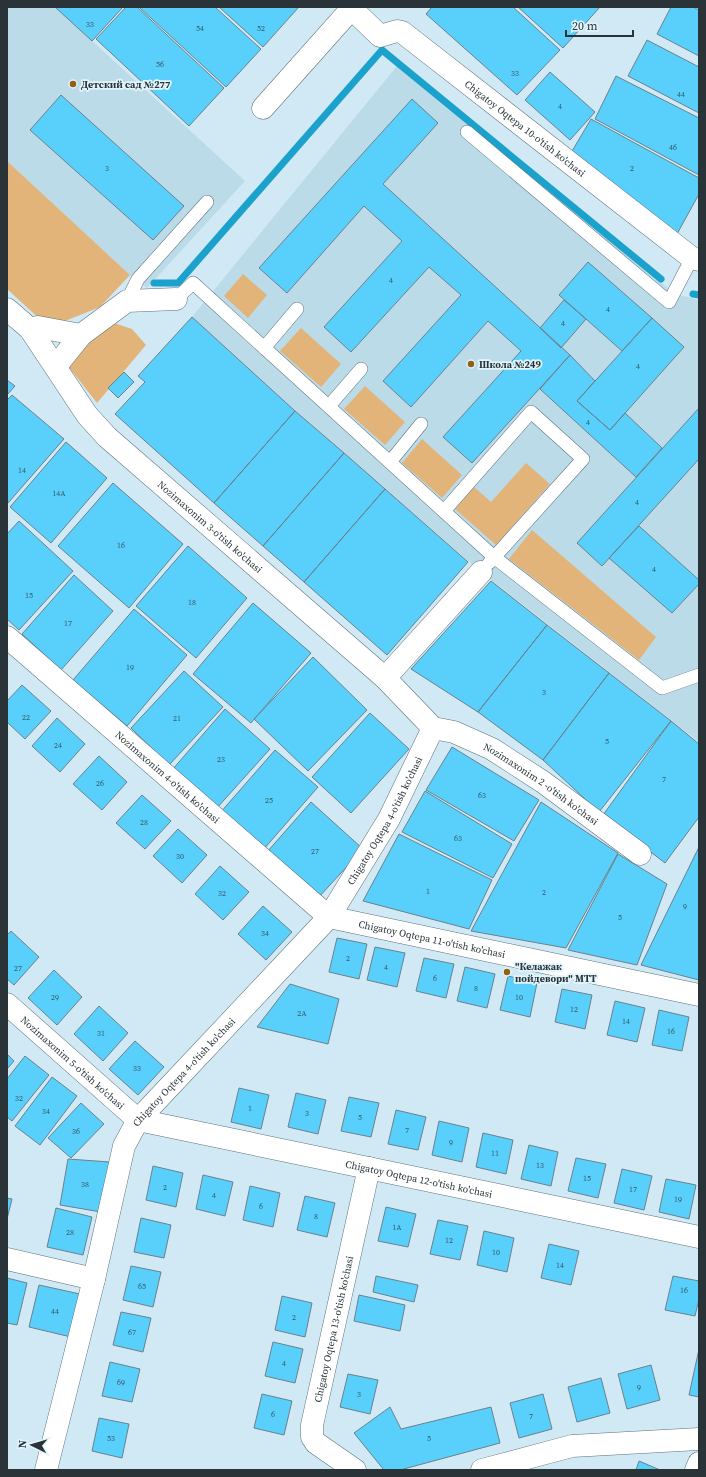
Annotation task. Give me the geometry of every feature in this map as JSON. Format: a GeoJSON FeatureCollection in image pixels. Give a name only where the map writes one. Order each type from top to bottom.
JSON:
{"type":"FeatureCollection","features":[{"type":"Feature","properties":{"kind":"street"},"geometry":{"type":"LineString","coordinates":[[263,108],[352,8]]}},
{"type":"Feature","properties":{"kind":"street","name":"Chigatoy Oqtepa 10-o'tish ko'chasi"},"geometry":{"type":"LineString","coordinates":[[352,8],[380,36],[396,31],[402,32],[697,254]]}},
{"type":"Feature","properties":{"kind":"street"},"geometry":{"type":"LineString","coordinates":[[56,366],[81,335],[127,301],[176,298]]}},
{"type":"Feature","properties":{"kind":"street","name":"Nozimaxonim 3-o'tish ko'chasi"},"geometry":{"type":"LineString","coordinates":[[7,309],[30,329],[56,366],[87,415],[107,437],[385,678],[433,728]]}},
{"type":"Feature","properties":{"kind":"street"},"geometry":{"type":"LineString","coordinates":[[30,329],[38,327],[81,335]]}},
{"type":"Feature","properties":{"kind":"street"},"geometry":{"type":"LineString","coordinates":[[385,678],[488,564]]}},
{"type":"Feature","properties":{"kind":"street","name":"Nozimaxonim 4-o'tish ko'chasi"},"geometry":{"type":"LineString","coordinates":[[7,637],[329,917]]}},
{"type":"Feature","properties":{"kind":"street","name":"Chigatoy Oqtepa 4-o'tish ko'chasi"},"geometry":{"type":"LineString","coordinates":[[46,1470],[94,1279],[124,1146],[138,1120],[329,917],[389,819],[433,728]]}},
{"type":"Feature","properties":{"kind":"street","name":"Nozimaxonim 2 -o'tish ko'chasi"},"geometry":{"type":"LineString","coordinates":[[433,728],[454,732],[492,749],[543,782],[640,854]]}},
{"type":"Feature","properties":{"kind":"street","name":"Chigatoy Oqtepa 11-o'tish ko'chasi"},"geometry":{"type":"LineString","coordinates":[[329,917],[699,995]]}},
{"type":"Feature","properties":{"kind":"street","name":"Nozimaxonim 5-o'tish ko'chasi"},"geometry":{"type":"LineString","coordinates":[[7,1004],[138,1120]]}},
{"type":"Feature","properties":{"kind":"street","name":"Chigatoy Oqtepa 12-o'tish ko'chasi"},"geometry":{"type":"LineString","coordinates":[[138,1120],[699,1237]]}},
{"type":"Feature","properties":{"kind":"street","name":"Chigatoy Oqtepa 13-o'tish ko'chasi"},"geometry":{"type":"LineString","coordinates":[[355,1470],[316,1443],[312,1437],[312,1425],[369,1168]]}},
{"type":"Feature","properties":{"kind":"street"},"geometry":{"type":"LineString","coordinates":[[7,1259],[94,1279]]}},
{"type":"Feature","properties":{"kind":"street"},"geometry":{"type":"LineString","coordinates":[[482,1470],[572,1446],[699,1439]]}},
{"type":"Feature","properties":{"kind":"street"},"geometry":{"type":"LineString","coordinates":[[696,1470],[699,1463]]}},
{"type":"Feature","properties":{"kind":"lane"},"geometry":{"type":"LineString","coordinates":[[467,132],[669,302],[697,254]]}},
{"type":"Feature","properties":{"kind":"lane"},"geometry":{"type":"LineString","coordinates":[[127,301],[138,279],[206,202]]}},
{"type":"Feature","properties":{"kind":"lane"},"geometry":{"type":"LineString","coordinates":[[176,298],[194,283],[444,511],[488,564],[662,688],[699,675]]}},
{"type":"Feature","properties":{"kind":"lane"},"geometry":{"type":"LineString","coordinates":[[264,348],[297,309]]}},
{"type":"Feature","properties":{"kind":"lane"},"geometry":{"type":"LineString","coordinates":[[329,406],[361,369]]}},
{"type":"Feature","properties":{"kind":"lane"},"geometry":{"type":"LineString","coordinates":[[444,511],[531,412],[583,459],[488,564]]}},
{"type":"Feature","properties":{"kind":"lane"},"geometry":{"type":"LineString","coordinates":[[390,462],[421,424]]}},
{"type":"Feature","properties":{"kind":"shaded area","name":"Детский сад №277"},"geometry":{"type":"Polygon","coordinates":[[[7,7],[55,7],[245,181],[147,288],[130,275],[7,161],[7,7]]]}},
{"type":"Feature","properties":{"kind":"shaded area","name":"Школа №249"},"geometry":{"type":"Polygon","coordinates":[[[397,66],[675,294],[699,300],[699,742],[481,572],[295,411],[192,317],[397,66]]]}},
{"type":"Feature","properties":{"kind":"shaded area"},"geometry":{"type":"Polygon","coordinates":[[[7,161],[130,275],[100,307],[65,321],[43,322],[7,289],[7,161]]]}},
{"type":"Feature","properties":{"kind":"shaded area"},"geometry":{"type":"Polygon","coordinates":[[[243,274],[267,295],[248,318],[224,296],[243,274]]]}},
{"type":"Feature","properties":{"kind":"shaded area"},"geometry":{"type":"Polygon","coordinates":[[[114,323],[132,329],[146,345],[97,403],[68,366],[84,344],[114,323]]]}},
{"type":"Feature","properties":{"kind":"shaded area"},"geometry":{"type":"Polygon","coordinates":[[[301,328],[341,364],[321,387],[280,351],[301,328]]]}},
{"type":"Feature","properties":{"kind":"shaded area"},"geometry":{"type":"Polygon","coordinates":[[[365,386],[405,422],[385,445],[344,409],[365,386]]]}},
{"type":"Feature","properties":{"kind":"shaded area"},"geometry":{"type":"Polygon","coordinates":[[[422,439],[462,475],[442,498],[402,463],[422,439]]]}},
{"type":"Feature","properties":{"kind":"shaded area"},"geometry":{"type":"Polygon","coordinates":[[[526,463],[550,484],[496,545],[455,509],[474,487],[491,502],[526,463]]]}},
{"type":"Feature","properties":{"kind":"shaded area"},"geometry":{"type":"Polygon","coordinates":[[[532,530],[656,637],[639,660],[509,559],[532,530]]]}},
{"type":"Feature","properties":{"kind":"building"},"geometry":{"type":"Polygon","coordinates":[[[55,7],[123,7],[92,41],[55,7]]]}},
{"type":"Feature","properties":{"kind":"building"},"geometry":{"type":"Polygon","coordinates":[[[126,7],[137,7],[224,88],[189,126],[96,39],[126,7]]]}},
{"type":"Feature","properties":{"kind":"building"},"geometry":{"type":"Polygon","coordinates":[[[139,7],[215,7],[261,49],[226,87],[139,7]]]}},
{"type":"Feature","properties":{"kind":"building"},"geometry":{"type":"Polygon","coordinates":[[[219,7],[297,7],[298,8],[263,47],[219,7]]]}},
{"type":"Feature","properties":{"kind":"building"},"geometry":{"type":"Polygon","coordinates":[[[432,7],[513,7],[560,50],[517,95],[426,14],[432,7]]]}},
{"type":"Feature","properties":{"kind":"building"},"geometry":{"type":"Polygon","coordinates":[[[518,7],[600,7],[563,48],[518,7]]]}},
{"type":"Feature","properties":{"kind":"building"},"geometry":{"type":"Polygon","coordinates":[[[671,7],[693,7],[699,10],[699,56],[657,34],[671,7]]]}},
{"type":"Feature","properties":{"kind":"building"},"geometry":{"type":"Polygon","coordinates":[[[647,40],[699,67],[699,113],[628,76],[647,40]]]}},
{"type":"Feature","properties":{"kind":"building"},"geometry":{"type":"Polygon","coordinates":[[[550,72],[595,112],[570,140],[525,100],[550,72]]]}},
{"type":"Feature","properties":{"kind":"building"},"geometry":{"type":"Polygon","coordinates":[[[616,76],[699,118],[699,175],[595,119],[616,76]]]}},
{"type":"Feature","properties":{"kind":"building"},"geometry":{"type":"Polygon","coordinates":[[[61,95],[184,206],[153,240],[30,130],[61,95]]]}},
{"type":"Feature","properties":{"kind":"building"},"geometry":{"type":"Polygon","coordinates":[[[412,99],[438,123],[383,184],[570,355],[472,463],[443,437],[521,351],[488,321],[411,407],[383,381],[461,295],[429,267],[351,352],[324,327],[402,241],[364,206],[287,293],[259,268],[412,99]]]}},
{"type":"Feature","properties":{"kind":"building"},"geometry":{"type":"Polygon","coordinates":[[[591,119],[699,178],[699,194],[677,234],[568,158],[591,119]]]}},
{"type":"Feature","properties":{"kind":"building"},"geometry":{"type":"Polygon","coordinates":[[[588,262],[652,318],[622,351],[559,295],[588,262]]]}},
{"type":"Feature","properties":{"kind":"building"},"geometry":{"type":"Polygon","coordinates":[[[564,300],[586,319],[561,348],[540,328],[564,300]]]}},
{"type":"Feature","properties":{"kind":"building"},"geometry":{"type":"Polygon","coordinates":[[[192,317],[295,411],[214,503],[115,414],[145,382],[138,376],[192,317]]]}},
{"type":"Feature","properties":{"kind":"building"},"geometry":{"type":"Polygon","coordinates":[[[652,318],[684,347],[610,430],[577,401],[652,318]]]}},
{"type":"Feature","properties":{"kind":"building"},"geometry":{"type":"Polygon","coordinates":[[[570,355],[595,381],[577,401],[610,430],[625,413],[662,448],[636,477],[540,389],[570,355]]]}},
{"type":"Feature","properties":{"kind":"building"},"geometry":{"type":"Polygon","coordinates":[[[124,372],[134,382],[118,398],[108,388],[124,372]]]}},
{"type":"Feature","properties":{"kind":"building"},"geometry":{"type":"Polygon","coordinates":[[[7,380],[15,386],[7,395],[7,380]]]}},
{"type":"Feature","properties":{"kind":"building"},"geometry":{"type":"Polygon","coordinates":[[[12,395],[64,439],[8,503],[7,400],[12,395]]]}},
{"type":"Feature","properties":{"kind":"building"},"geometry":{"type":"Polygon","coordinates":[[[699,408],[699,459],[602,566],[577,543],[699,408]]]}},
{"type":"Feature","properties":{"kind":"building"},"geometry":{"type":"Polygon","coordinates":[[[295,411],[344,453],[263,546],[214,503],[295,411]]]}},
{"type":"Feature","properties":{"kind":"building"},"geometry":{"type":"Polygon","coordinates":[[[66,442],[107,478],[51,543],[10,507],[66,442]]]}},
{"type":"Feature","properties":{"kind":"building"},"geometry":{"type":"Polygon","coordinates":[[[344,453],[385,489],[304,582],[263,546],[344,453]]]}},
{"type":"Feature","properties":{"kind":"building"},"geometry":{"type":"Polygon","coordinates":[[[113,483],[183,544],[129,608],[58,546],[113,483]]]}},
{"type":"Feature","properties":{"kind":"building"},"geometry":{"type":"Polygon","coordinates":[[[385,489],[468,562],[387,655],[304,582],[385,489]]]}},
{"type":"Feature","properties":{"kind":"building"},"geometry":{"type":"Polygon","coordinates":[[[19,521],[73,571],[19,630],[7,619],[7,534],[19,521]]]}},
{"type":"Feature","properties":{"kind":"building"},"geometry":{"type":"Polygon","coordinates":[[[639,526],[699,580],[699,584],[672,613],[609,558],[639,526]]]}},
{"type":"Feature","properties":{"kind":"building"},"geometry":{"type":"Polygon","coordinates":[[[188,546],[247,598],[196,658],[136,606],[188,546]]]}},
{"type":"Feature","properties":{"kind":"building"},"geometry":{"type":"Polygon","coordinates":[[[74,575],[113,611],[61,670],[22,634],[74,575]]]}},
{"type":"Feature","properties":{"kind":"building"},"geometry":{"type":"Polygon","coordinates":[[[491,581],[547,625],[478,712],[411,669],[491,581]]]}},
{"type":"Feature","properties":{"kind":"building"},"geometry":{"type":"Polygon","coordinates":[[[253,603],[311,653],[251,723],[193,674],[253,603]]]}},
{"type":"Feature","properties":{"kind":"building"},"geometry":{"type":"Polygon","coordinates":[[[134,609],[187,655],[127,726],[73,680],[134,609]]]}},
{"type":"Feature","properties":{"kind":"building"},"geometry":{"type":"Polygon","coordinates":[[[547,625],[609,673],[543,760],[478,712],[547,625]]]}},
{"type":"Feature","properties":{"kind":"building"},"geometry":{"type":"Polygon","coordinates":[[[313,657],[367,710],[308,771],[254,719],[313,657]]]}},
{"type":"Feature","properties":{"kind":"building"},"geometry":{"type":"Polygon","coordinates":[[[184,671],[223,707],[169,765],[131,728],[184,671]]]}},
{"type":"Feature","properties":{"kind":"building"},"geometry":{"type":"Polygon","coordinates":[[[609,673],[671,721],[599,812],[543,760],[609,673]]]}},
{"type":"Feature","properties":{"kind":"building"},"geometry":{"type":"Polygon","coordinates":[[[22,685],[51,711],[25,739],[7,722],[7,701],[22,685]]]}},
{"type":"Feature","properties":{"kind":"building"},"geometry":{"type":"Polygon","coordinates":[[[225,709],[270,749],[216,809],[172,770],[225,709]]]}},
{"type":"Feature","properties":{"kind":"building"},"geometry":{"type":"Polygon","coordinates":[[[370,713],[409,749],[351,813],[312,777],[370,713]]]}},
{"type":"Feature","properties":{"kind":"building"},"geometry":{"type":"Polygon","coordinates":[[[57,718],[85,744],[60,772],[32,746],[57,718]]]}},
{"type":"Feature","properties":{"kind":"building"},"geometry":{"type":"Polygon","coordinates":[[[671,721],[699,744],[699,817],[665,863],[603,815],[671,721]]]}},
{"type":"Feature","properties":{"kind":"building"},"geometry":{"type":"Polygon","coordinates":[[[452,747],[539,800],[514,841],[426,790],[452,747]]]}},
{"type":"Feature","properties":{"kind":"building"},"geometry":{"type":"Polygon","coordinates":[[[275,750],[318,787],[263,850],[220,813],[275,750]]]}},
{"type":"Feature","properties":{"kind":"building"},"geometry":{"type":"Polygon","coordinates":[[[99,756],[127,782],[102,810],[73,784],[99,756]]]}},
{"type":"Feature","properties":{"kind":"building"},"geometry":{"type":"Polygon","coordinates":[[[425,791],[512,844],[493,878],[402,832],[425,791]]]}},
{"type":"Feature","properties":{"kind":"building"},"geometry":{"type":"Polygon","coordinates":[[[142,795],[171,821],[145,849],[116,823],[142,795]]]}},
{"type":"Feature","properties":{"kind":"building"},"geometry":{"type":"Polygon","coordinates":[[[311,802],[363,849],[318,898],[267,852],[311,802]]]}},
{"type":"Feature","properties":{"kind":"building"},"geometry":{"type":"Polygon","coordinates":[[[541,802],[618,853],[566,948],[471,931],[541,802]]]}},
{"type":"Feature","properties":{"kind":"building"},"geometry":{"type":"Polygon","coordinates":[[[178,829],[207,855],[182,883],[153,856],[178,829]]]}},
{"type":"Feature","properties":{"kind":"building"},"geometry":{"type":"Polygon","coordinates":[[[399,834],[492,880],[469,929],[363,901],[399,834]]]}},
{"type":"Feature","properties":{"kind":"building"},"geometry":{"type":"Polygon","coordinates":[[[699,847],[699,980],[641,965],[699,847]]]}},
{"type":"Feature","properties":{"kind":"building"},"geometry":{"type":"Polygon","coordinates":[[[618,854],[667,884],[637,965],[568,950],[618,854]]]}},
{"type":"Feature","properties":{"kind":"building"},"geometry":{"type":"Polygon","coordinates":[[[220,866],[249,892],[223,920],[195,894],[220,866]]]}},
{"type":"Feature","properties":{"kind":"building"},"geometry":{"type":"Polygon","coordinates":[[[263,906],[292,932],[266,960],[238,934],[263,906]]]}},
{"type":"Feature","properties":{"kind":"building"},"geometry":{"type":"Polygon","coordinates":[[[11,931],[39,957],[14,985],[7,979],[7,935],[11,931]]]}},
{"type":"Feature","properties":{"kind":"building"},"geometry":{"type":"Polygon","coordinates":[[[337,938],[367,944],[359,979],[329,972],[337,938]]]}},
{"type":"Feature","properties":{"kind":"building"},"geometry":{"type":"Polygon","coordinates":[[[375,947],[405,953],[397,987],[367,980],[375,947]]]}},
{"type":"Feature","properties":{"kind":"building"},"geometry":{"type":"Polygon","coordinates":[[[424,958],[454,964],[446,998],[416,991],[424,958]]]}},
{"type":"Feature","properties":{"kind":"building"},"geometry":{"type":"Polygon","coordinates":[[[465,967],[495,974],[487,1008],[457,1001],[465,967]]]}},
{"type":"Feature","properties":{"kind":"building"},"geometry":{"type":"Polygon","coordinates":[[[54,970],[82,997],[57,1025],[28,998],[54,970]]]}},
{"type":"Feature","properties":{"kind":"building"},"geometry":{"type":"Polygon","coordinates":[[[508,976],[537,983],[530,1017],[500,1010],[508,976]]]}},
{"type":"Feature","properties":{"kind":"building"},"geometry":{"type":"Polygon","coordinates":[[[290,984],[339,999],[328,1044],[257,1027],[290,984]]]}},
{"type":"Feature","properties":{"kind":"building"},"geometry":{"type":"Polygon","coordinates":[[[562,989],[592,995],[585,1029],[555,1022],[562,989]]]}},
{"type":"Feature","properties":{"kind":"building"},"geometry":{"type":"Polygon","coordinates":[[[615,1001],[645,1008],[637,1042],[607,1035],[615,1001]]]}},
{"type":"Feature","properties":{"kind":"building"},"geometry":{"type":"Polygon","coordinates":[[[99,1006],[128,1033],[103,1061],[74,1034],[99,1006]]]}},
{"type":"Feature","properties":{"kind":"building"},"geometry":{"type":"Polygon","coordinates":[[[659,1010],[689,1017],[682,1051],[652,1045],[659,1010]]]}},
{"type":"Feature","properties":{"kind":"building"},"geometry":{"type":"Polygon","coordinates":[[[135,1041],[164,1067],[138,1095],[109,1069],[135,1041]]]}},
{"type":"Feature","properties":{"kind":"building"},"geometry":{"type":"Polygon","coordinates":[[[7,1054],[14,1061],[7,1069],[7,1054]]]}},
{"type":"Feature","properties":{"kind":"building"},"geometry":{"type":"Polygon","coordinates":[[[25,1056],[49,1075],[12,1121],[7,1117],[7,1079],[25,1056]]]}},
{"type":"Feature","properties":{"kind":"building"},"geometry":{"type":"Polygon","coordinates":[[[52,1077],[77,1096],[40,1145],[15,1126],[52,1077]]]}},
{"type":"Feature","properties":{"kind":"building"},"geometry":{"type":"Polygon","coordinates":[[[239,1088],[269,1095],[261,1129],[231,1122],[239,1088]]]}},
{"type":"Feature","properties":{"kind":"building"},"geometry":{"type":"Polygon","coordinates":[[[296,1093],[326,1100],[318,1134],[288,1127],[296,1093]]]}},
{"type":"Feature","properties":{"kind":"building"},"geometry":{"type":"Polygon","coordinates":[[[349,1097],[379,1103],[371,1137],[341,1131],[349,1097]]]}},
{"type":"Feature","properties":{"kind":"building"},"geometry":{"type":"Polygon","coordinates":[[[81,1103],[104,1124],[71,1158],[48,1138],[81,1103]]]}},
{"type":"Feature","properties":{"kind":"building"},"geometry":{"type":"Polygon","coordinates":[[[396,1110],[426,1117],[418,1150],[388,1144],[396,1110]]]}},
{"type":"Feature","properties":{"kind":"building"},"geometry":{"type":"Polygon","coordinates":[[[439,1121],[469,1128],[462,1162],[432,1155],[439,1121]]]}},
{"type":"Feature","properties":{"kind":"building"},"geometry":{"type":"Polygon","coordinates":[[[483,1133],[513,1140],[506,1174],[476,1167],[483,1133]]]}},
{"type":"Feature","properties":{"kind":"building"},"geometry":{"type":"Polygon","coordinates":[[[529,1145],[558,1152],[551,1186],[521,1179],[529,1145]]]}},
{"type":"Feature","properties":{"kind":"building"},"geometry":{"type":"Polygon","coordinates":[[[576,1158],[606,1164],[598,1198],[568,1191],[576,1158]]]}},
{"type":"Feature","properties":{"kind":"building"},"geometry":{"type":"Polygon","coordinates":[[[68,1159],[110,1162],[101,1212],[60,1205],[68,1159]]]}},
{"type":"Feature","properties":{"kind":"building"},"geometry":{"type":"Polygon","coordinates":[[[153,1166],[183,1173],[176,1207],[146,1200],[153,1166]]]}},
{"type":"Feature","properties":{"kind":"building"},"geometry":{"type":"Polygon","coordinates":[[[622,1169],[652,1176],[644,1210],[614,1203],[622,1169]]]}},
{"type":"Feature","properties":{"kind":"building"},"geometry":{"type":"Polygon","coordinates":[[[203,1175],[233,1182],[225,1216],[196,1209],[203,1175]]]}},
{"type":"Feature","properties":{"kind":"building"},"geometry":{"type":"Polygon","coordinates":[[[666,1179],[696,1185],[689,1219],[659,1212],[666,1179]]]}},
{"type":"Feature","properties":{"kind":"building"},"geometry":{"type":"Polygon","coordinates":[[[250,1186],[280,1193],[273,1227],[243,1220],[250,1186]]]}},
{"type":"Feature","properties":{"kind":"building"},"geometry":{"type":"Polygon","coordinates":[[[305,1196],[335,1203],[327,1237],[297,1230],[305,1196]]]}},
{"type":"Feature","properties":{"kind":"building"},"geometry":{"type":"Polygon","coordinates":[[[7,1198],[12,1199],[7,1219],[7,1198]]]}},
{"type":"Feature","properties":{"kind":"building"},"geometry":{"type":"Polygon","coordinates":[[[386,1207],[416,1214],[408,1247],[378,1241],[386,1207]]]}},
{"type":"Feature","properties":{"kind":"building"},"geometry":{"type":"Polygon","coordinates":[[[56,1208],[92,1217],[83,1255],[47,1247],[56,1208]]]}},
{"type":"Feature","properties":{"kind":"building"},"geometry":{"type":"Polygon","coordinates":[[[141,1218],[171,1225],[164,1258],[134,1252],[141,1218]]]}},
{"type":"Feature","properties":{"kind":"building"},"geometry":{"type":"Polygon","coordinates":[[[438,1220],[468,1226],[460,1260],[430,1254],[438,1220]]]}},
{"type":"Feature","properties":{"kind":"building"},"geometry":{"type":"Polygon","coordinates":[[[484,1231],[514,1238],[507,1272],[477,1265],[484,1231]]]}},
{"type":"Feature","properties":{"kind":"building"},"geometry":{"type":"Polygon","coordinates":[[[549,1244],[579,1251],[571,1285],[541,1278],[549,1244]]]}},
{"type":"Feature","properties":{"kind":"building"},"geometry":{"type":"Polygon","coordinates":[[[131,1266],[161,1272],[153,1307],[123,1300],[131,1266]]]}},
{"type":"Feature","properties":{"kind":"building"},"geometry":{"type":"Polygon","coordinates":[[[376,1276],[418,1285],[414,1302],[373,1292],[376,1276]]]}},
{"type":"Feature","properties":{"kind":"building"},"geometry":{"type":"Polygon","coordinates":[[[673,1276],[699,1281],[699,1299],[695,1316],[665,1310],[673,1276]]]}},
{"type":"Feature","properties":{"kind":"building"},"geometry":{"type":"Polygon","coordinates":[[[7,1278],[27,1283],[17,1325],[7,1323],[7,1278]]]}},
{"type":"Feature","properties":{"kind":"building"},"geometry":{"type":"Polygon","coordinates":[[[39,1285],[80,1294],[71,1337],[29,1327],[39,1285]]]}},
{"type":"Feature","properties":{"kind":"building"},"geometry":{"type":"Polygon","coordinates":[[[359,1295],[405,1305],[400,1331],[354,1321],[359,1295]]]}},
{"type":"Feature","properties":{"kind":"building"},"geometry":{"type":"Polygon","coordinates":[[[282,1296],[312,1303],[305,1337],[275,1330],[282,1296]]]}},
{"type":"Feature","properties":{"kind":"building"},"geometry":{"type":"Polygon","coordinates":[[[121,1312],[151,1318],[143,1352],[113,1345],[121,1312]]]}},
{"type":"Feature","properties":{"kind":"building"},"geometry":{"type":"Polygon","coordinates":[[[273,1342],[303,1349],[295,1383],[265,1376],[273,1342]]]}},
{"type":"Feature","properties":{"kind":"building"},"geometry":{"type":"Polygon","coordinates":[[[699,1349],[699,1397],[689,1395],[699,1349]]]}},
{"type":"Feature","properties":{"kind":"building"},"geometry":{"type":"Polygon","coordinates":[[[110,1362],[140,1369],[132,1402],[102,1396],[110,1362]]]}},
{"type":"Feature","properties":{"kind":"building"},"geometry":{"type":"Polygon","coordinates":[[[651,1365],[660,1400],[627,1409],[618,1374],[651,1365]]]}},
{"type":"Feature","properties":{"kind":"building"},"geometry":{"type":"Polygon","coordinates":[[[348,1374],[378,1380],[370,1414],[340,1407],[348,1374]]]}},
{"type":"Feature","properties":{"kind":"building"},"geometry":{"type":"Polygon","coordinates":[[[601,1378],[610,1413],[577,1422],[568,1387],[601,1378]]]}},
{"type":"Feature","properties":{"kind":"building"},"geometry":{"type":"Polygon","coordinates":[[[262,1394],[292,1401],[284,1435],[254,1428],[262,1394]]]}},
{"type":"Feature","properties":{"kind":"building"},"geometry":{"type":"Polygon","coordinates":[[[543,1394],[552,1429],[519,1438],[510,1403],[543,1394]]]}},
{"type":"Feature","properties":{"kind":"building"},"geometry":{"type":"Polygon","coordinates":[[[390,1407],[401,1429],[491,1407],[500,1443],[400,1470],[384,1470],[354,1433],[390,1407]]]}},
{"type":"Feature","properties":{"kind":"building"},"geometry":{"type":"Polygon","coordinates":[[[99,1418],[129,1424],[122,1458],[92,1451],[99,1418]]]}},
{"type":"Feature","properties":{"kind":"building"},"geometry":{"type":"Polygon","coordinates":[[[639,1461],[660,1470],[636,1470],[639,1461]]]}},
{"type":"Feature","properties":{"kind":"waterway"},"geometry":{"type":"LineString","coordinates":[[154,283],[178,283],[382,50],[661,279]]}},
{"type":"Feature","properties":{"kind":"waterway"},"geometry":{"type":"LineString","coordinates":[[693,294],[699,295]]}},
{"type":"Feature","properties":{"kind":"place","name":"Детский сад №277"},"geometry":{"type":"Point","coordinates":[73,84]}},
{"type":"Feature","properties":{"kind":"place","name":"Школа №249"},"geometry":{"type":"Point","coordinates":[471,364]}},
{"type":"Feature","properties":{"kind":"place","name":"\"Келажак пойдевори\" МТТ"},"geometry":{"type":"Point","coordinates":[507,972]}}]}
